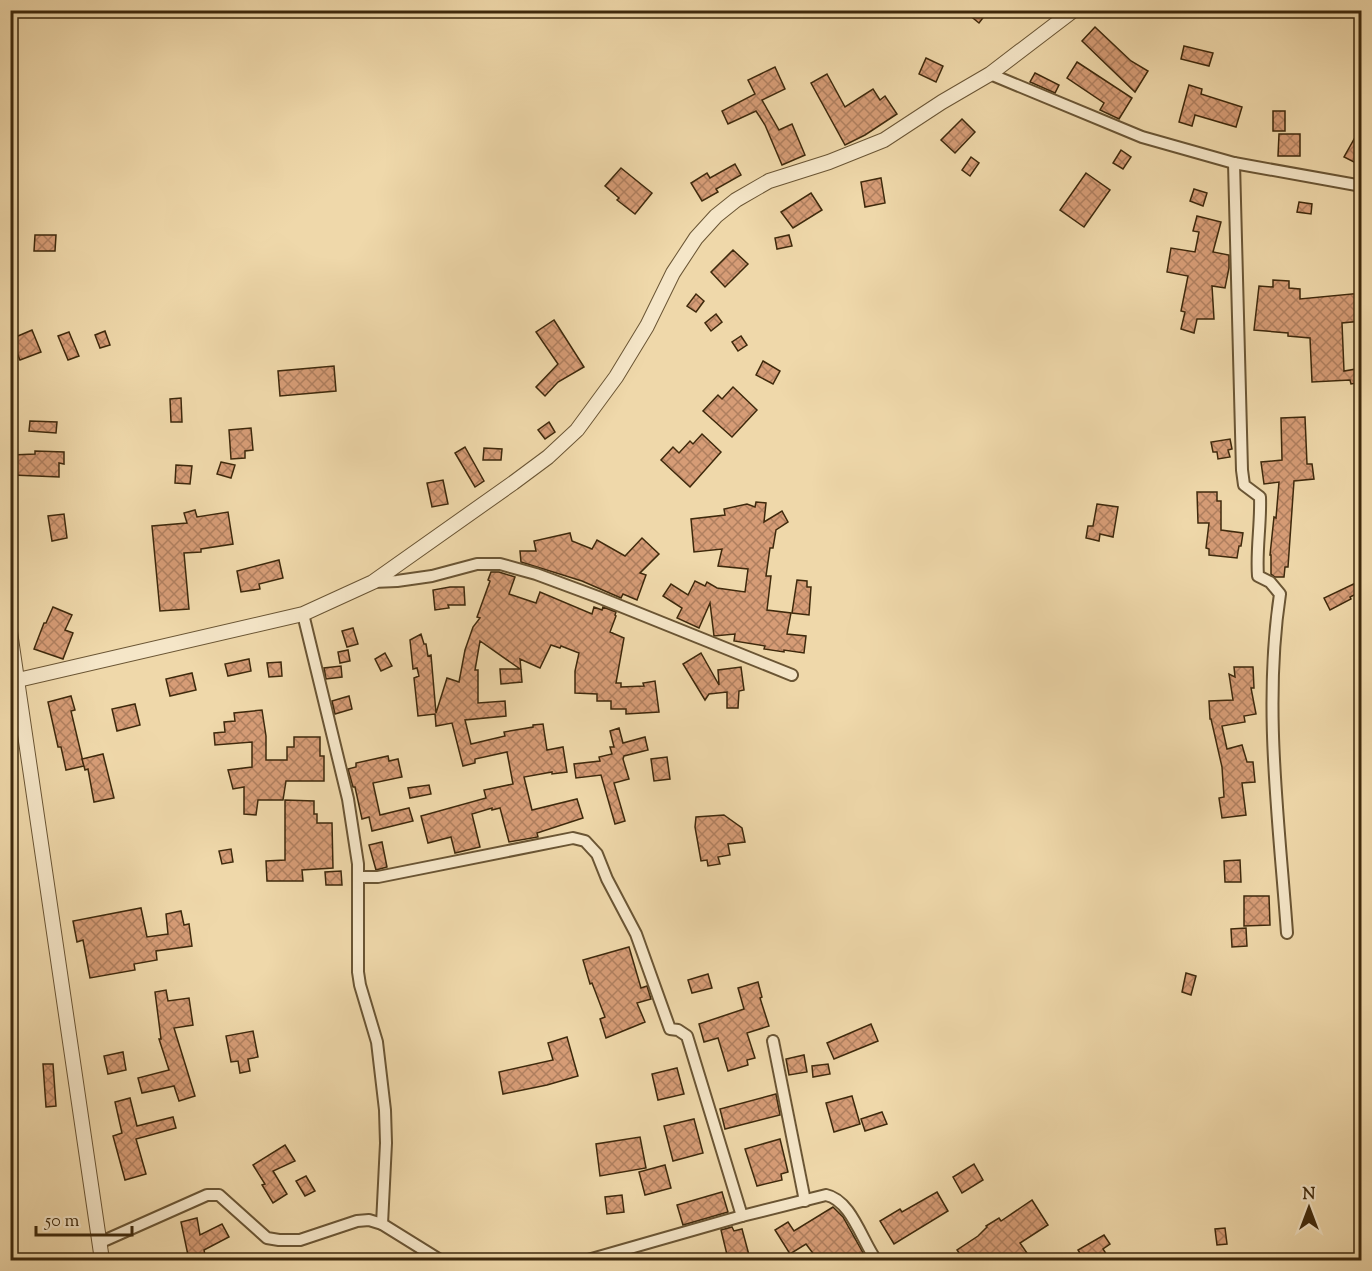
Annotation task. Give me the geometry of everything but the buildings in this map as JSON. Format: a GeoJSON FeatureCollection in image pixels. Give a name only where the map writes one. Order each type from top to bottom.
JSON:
{"type":"FeatureCollection","features":[{"type":"Feature","properties":{"kind":"street"},"geometry":{"type":"LineString","coordinates":[[18,680],[303,614],[373,582],[522,477],[577,430],[616,377],[696,238],[729,205],[769,181],[829,162],[884,140],[990,74],[1074,10]]}},
{"type":"Feature","properties":{"kind":"street"},"geometry":{"type":"LineString","coordinates":[[990,74],[1142,137],[1234,163],[1362,186]]}},
{"type":"Feature","properties":{"kind":"street"},"geometry":{"type":"LineString","coordinates":[[1234,163],[1242,470],[1244,485],[1260,497],[1258,576],[1270,582],[1280,594],[1274,629],[1272,715],[1287,933]]}},
{"type":"Feature","properties":{"kind":"street"},"geometry":{"type":"LineString","coordinates":[[373,582],[409,580],[477,564],[500,564],[536,574],[598,597],[792,675]]}},
{"type":"Feature","properties":{"kind":"street"},"geometry":{"type":"LineString","coordinates":[[303,614],[348,799],[358,864],[358,972],[377,1042],[385,1110],[386,1143],[382,1224]]}},
{"type":"Feature","properties":{"kind":"street"},"geometry":{"type":"LineString","coordinates":[[10,632],[102,1260]]}},
{"type":"Feature","properties":{"kind":"street"},"geometry":{"type":"LineString","coordinates":[[358,877],[378,877],[573,837],[585,841],[597,854],[607,879],[636,934],[670,1029],[678,1030],[687,1036],[742,1216]]}},
{"type":"Feature","properties":{"kind":"street"},"geometry":{"type":"LineString","coordinates":[[773,1041],[805,1201]]}},
{"type":"Feature","properties":{"kind":"street"},"geometry":{"type":"LineString","coordinates":[[99,1243],[207,1195],[219,1195],[267,1238],[308,1239],[357,1221],[369,1220],[382,1224],[440,1260]]}},
{"type":"Feature","properties":{"kind":"street"},"geometry":{"type":"LineString","coordinates":[[588,1260],[742,1216],[826,1195],[835,1197],[846,1208],[876,1260]]}}]}
